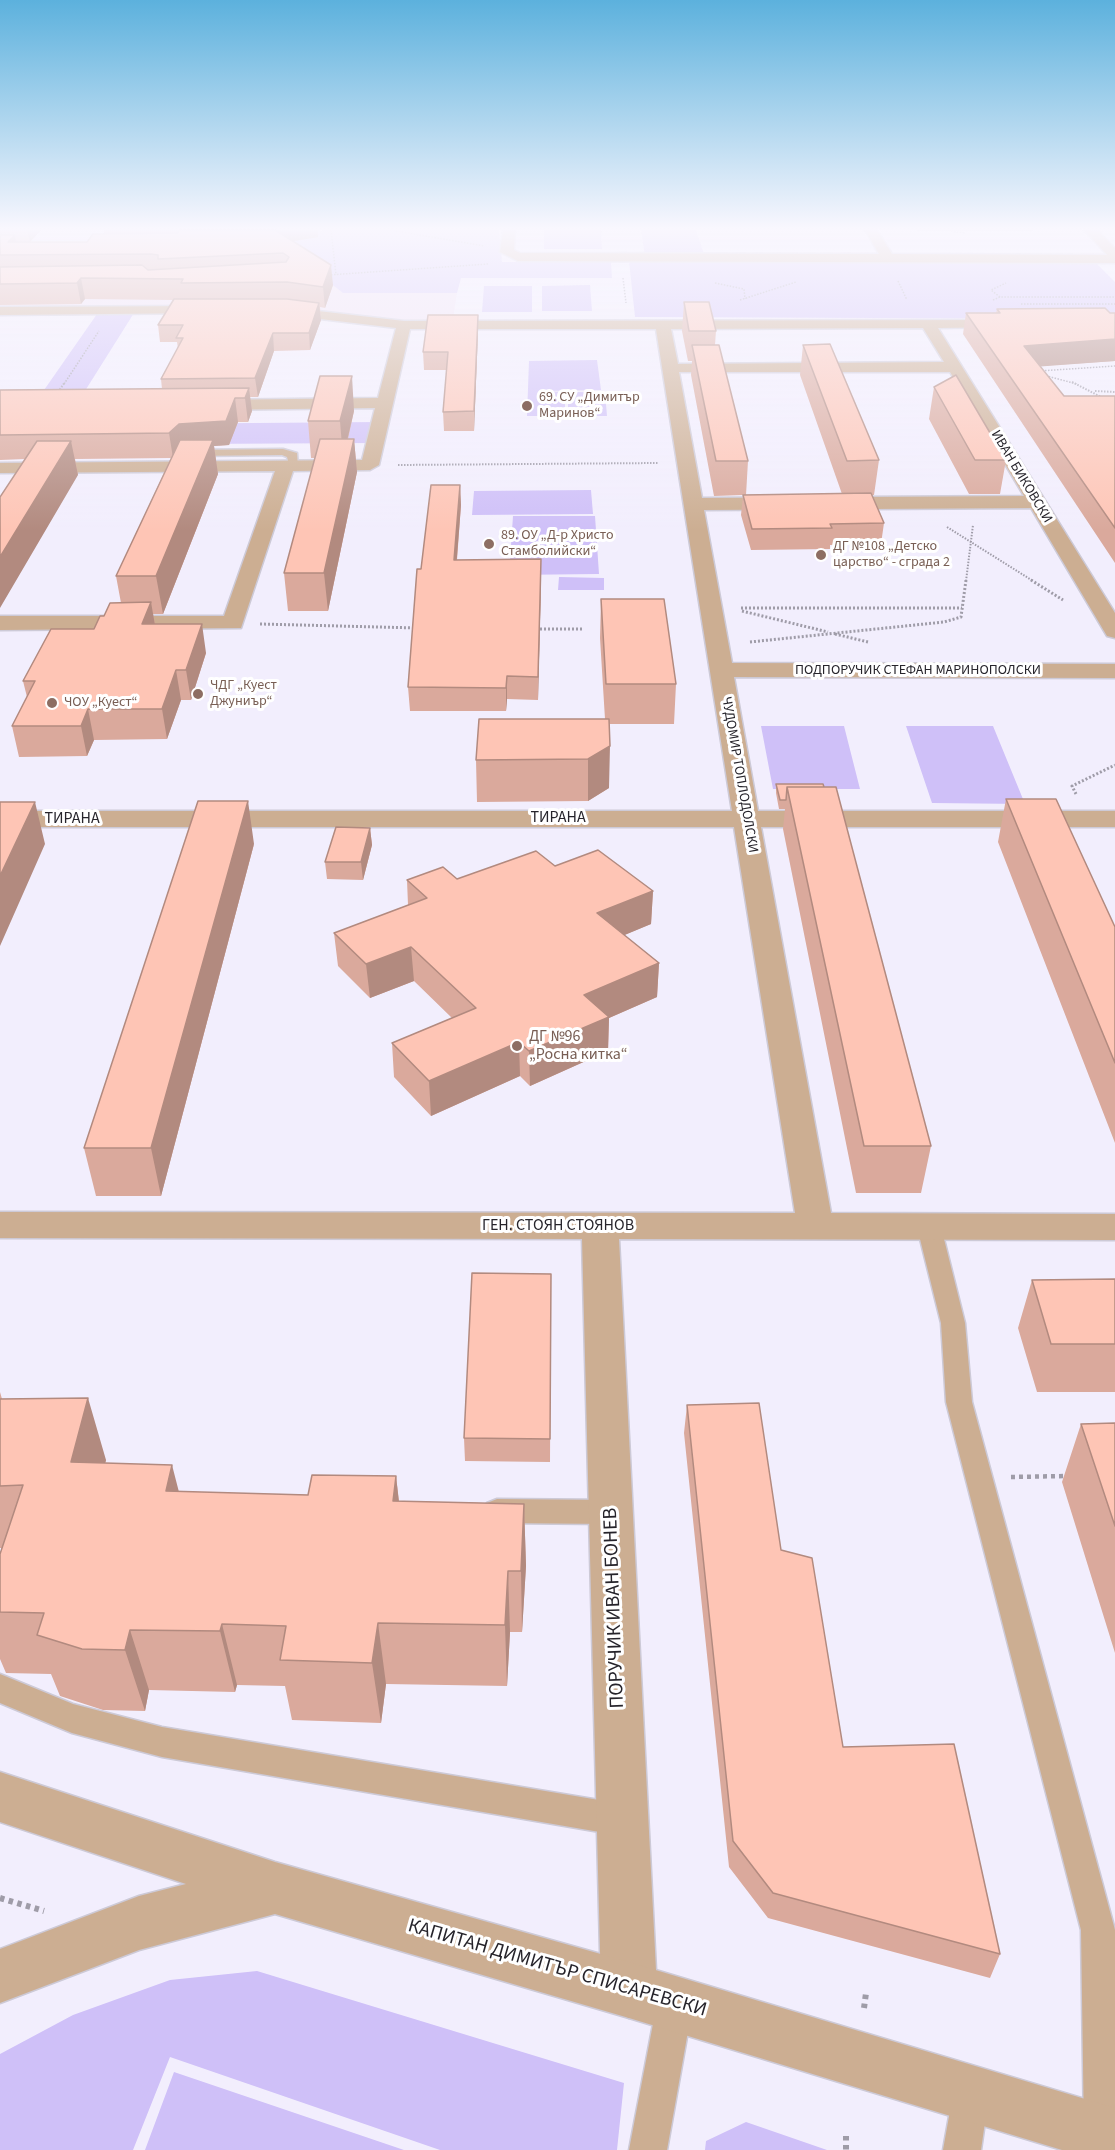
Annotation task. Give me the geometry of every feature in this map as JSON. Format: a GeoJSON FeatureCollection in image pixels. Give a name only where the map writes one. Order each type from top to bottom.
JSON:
{"type":"FeatureCollection","features":[{"type":"Feature","properties":{"kind":"street"},"geometry":{"type":"LineString","coordinates":[[0,468],[370,465],[403,330]]}},
{"type":"Feature","properties":{"kind":"street","name":"ЧУДОМИР ТОПЛОДОЛСКИ"},"geometry":{"type":"LineString","coordinates":[[664,330],[815,1226]]}},
{"type":"Feature","properties":{"kind":"street","name":"ИВАН БИКОВСКИ"},"geometry":{"type":"LineString","coordinates":[[932,330],[1115,631]]}},
{"type":"Feature","properties":{"kind":"street"},"geometry":{"type":"LineString","coordinates":[[670,368],[954,367]]}},
{"type":"Feature","properties":{"kind":"street"},"geometry":{"type":"LineString","coordinates":[[195,405],[385,404]]}},
{"type":"Feature","properties":{"kind":"street"},"geometry":{"type":"LineString","coordinates":[[0,623],[233,622],[290,466]]}},
{"type":"Feature","properties":{"kind":"street"},"geometry":{"type":"LineString","coordinates":[[693,504],[1037,502]]}},
{"type":"Feature","properties":{"kind":"street","name":"ПОДПОРУЧИК СТЕФАН МАРИНОПОЛСКИ"},"geometry":{"type":"LineString","coordinates":[[719,658],[1115,671]]}},
{"type":"Feature","properties":{"kind":"street","name":"ТИРАНА"},"geometry":{"type":"LineString","coordinates":[[0,819],[746,817],[1115,819]]}},
{"type":"Feature","properties":{"kind":"street","name":"ГЕН. СТОЯН СТОЯНОВ"},"geometry":{"type":"LineString","coordinates":[[0,1225],[1115,1227]]}},
{"type":"Feature","properties":{"kind":"street","name":"ПОРУЧИК ИВАН БОНЕВ"},"geometry":{"type":"LineString","coordinates":[[600,1226],[623,1820],[652,1996]]}},
{"type":"Feature","properties":{"kind":"street","name":"КАПИТАН ДИМИТЪР СПИСАРЕВСКИ"},"geometry":{"type":"LineString","coordinates":[[0,1797],[275,1888],[652,1996],[1109,2135]]}},
{"type":"Feature","properties":{"kind":"street"},"geometry":{"type":"LineString","coordinates":[[0,1976],[139,1923],[275,1888]]}},
{"type":"Feature","properties":{"kind":"lane"},"geometry":{"type":"LineString","coordinates":[[929,1227],[953,1323],[959,1402],[1098,1930],[1109,2135]]}},
{"type":"Feature","properties":{"kind":"lane"},"geometry":{"type":"LineString","coordinates":[[474,1510],[611,1512]]}},
{"type":"Feature","properties":{"kind":"lane"},"geometry":{"type":"LineString","coordinates":[[0,1688],[72,1718],[162,1742],[623,1820]]}},
{"type":"Feature","properties":{"kind":"lane"},"geometry":{"type":"LineString","coordinates":[[648,2150],[652,1996]]}},
{"type":"Feature","properties":{"kind":"lane"},"geometry":{"type":"LineString","coordinates":[[962,2150],[972,2093]]}},
{"type":"Feature","properties":{"kind":"path"},"geometry":{"type":"LineString","coordinates":[[56,396],[100,330]]}},
{"type":"Feature","properties":{"kind":"path"},"geometry":{"type":"LineString","coordinates":[[1108,401],[1095,391],[1064,379],[1036,372],[1115,366]]}},
{"type":"Feature","properties":{"kind":"path"},"geometry":{"type":"LineString","coordinates":[[1095,391],[1115,392]]}},
{"type":"Feature","properties":{"kind":"path"},"geometry":{"type":"LineString","coordinates":[[370,465],[686,463]]}},
{"type":"Feature","properties":{"kind":"path"},"geometry":{"type":"LineString","coordinates":[[908,503],[1067,603]]}},
{"type":"Feature","properties":{"kind":"path"},"geometry":{"type":"LineString","coordinates":[[719,658],[832,633],[944,621],[960,617],[974,521],[964,503]]}},
{"type":"Feature","properties":{"kind":"path"},"geometry":{"type":"LineString","coordinates":[[878,645],[731,608],[962,608]]}},
{"type":"Feature","properties":{"kind":"path"},"geometry":{"type":"LineString","coordinates":[[233,622],[419,628]]}},
{"type":"Feature","properties":{"kind":"path"},"geometry":{"type":"LineString","coordinates":[[535,629],[582,629]]}},
{"type":"Feature","properties":{"kind":"path"},"geometry":{"type":"LineString","coordinates":[[1089,819],[1072,786],[1115,765]]}},
{"type":"Feature","properties":{"kind":"path"},"geometry":{"type":"LineString","coordinates":[[979,1478],[1070,1476]]}},
{"type":"Feature","properties":{"kind":"path"},"geometry":{"type":"LineString","coordinates":[[0,1898],[51,1913]]}},
{"type":"Feature","properties":{"kind":"path"},"geometry":{"type":"LineString","coordinates":[[864,2008],[866,1993]]}},
{"type":"Feature","properties":{"kind":"path"},"geometry":{"type":"LineString","coordinates":[[846,2136],[846,2150]]}},
{"type":"Feature","properties":{"kind":"shaded area"},"geometry":{"type":"Polygon","coordinates":[[[86,330],[123,330],[78,402],[35,403],[86,330]]]}},
{"type":"Feature","properties":{"kind":"shaded area"},"geometry":{"type":"Polygon","coordinates":[[[597,360],[601,390],[540,391],[565,392],[565,416],[527,416],[529,361],[597,360]]]}},
{"type":"Feature","properties":{"kind":"shaded area"},"geometry":{"type":"Polygon","coordinates":[[[568,392],[605,392],[607,416],[568,416],[568,392]]]}},
{"type":"Feature","properties":{"kind":"shaded area"},"geometry":{"type":"Polygon","coordinates":[[[380,422],[376,443],[0,445],[0,425],[380,422]]]}},
{"type":"Feature","properties":{"kind":"shaded area"},"geometry":{"type":"Polygon","coordinates":[[[591,490],[593,514],[472,515],[474,491],[591,490]]]}},
{"type":"Feature","properties":{"kind":"shaded area"},"geometry":{"type":"Polygon","coordinates":[[[513,516],[595,516],[599,574],[509,575],[513,516]]]}},
{"type":"Feature","properties":{"kind":"shaded area"},"geometry":{"type":"Polygon","coordinates":[[[559,577],[604,578],[604,590],[558,590],[559,577]]]}},
{"type":"Feature","properties":{"kind":"shaded area"},"geometry":{"type":"Polygon","coordinates":[[[761,726],[844,726],[860,789],[773,789],[761,726]]]}},
{"type":"Feature","properties":{"kind":"shaded area"},"geometry":{"type":"Polygon","coordinates":[[[906,726],[993,726],[1025,804],[932,803],[906,726]]]}},
{"type":"Feature","properties":{"kind":"shaded area"},"geometry":{"type":"Polygon","coordinates":[[[257,1971],[624,2083],[617,2150],[440,2150],[170,2057],[133,2150],[0,2150],[0,2054],[73,2015],[170,1980],[257,1971]]]}},
{"type":"Feature","properties":{"kind":"shaded area"},"geometry":{"type":"Polygon","coordinates":[[[174,2072],[404,2150],[145,2150],[174,2072]]]}},
{"type":"Feature","properties":{"kind":"shaded area"},"geometry":{"type":"Polygon","coordinates":[[[746,2122],[827,2150],[705,2150],[706,2141],[746,2122]]]}},
{"type":"Feature","properties":{"kind":"building"},"geometry":{"type":"Polygon","coordinates":[[[180,330],[310,330],[309,333],[273,333],[255,378],[161,379],[183,338],[176,338],[180,330]]]}},
{"type":"Feature","properties":{"kind":"building"},"geometry":{"type":"Polygon","coordinates":[[[426,330],[477,330],[474,411],[443,412],[448,352],[423,352],[426,330]]]}},
{"type":"Feature","properties":{"kind":"building"},"geometry":{"type":"Polygon","coordinates":[[[978,330],[1115,330],[1115,339],[1024,346],[1064,396],[1115,396],[1115,528],[978,330]]]}},
{"type":"Feature","properties":{"kind":"building"},"geometry":{"type":"Polygon","coordinates":[[[830,344],[879,460],[847,461],[803,345],[830,344]]]}},
{"type":"Feature","properties":{"kind":"building"},"geometry":{"type":"Polygon","coordinates":[[[692,345],[719,345],[748,461],[716,461],[692,345]]]}},
{"type":"Feature","properties":{"kind":"building"},"geometry":{"type":"Polygon","coordinates":[[[956,375],[1006,460],[975,460],[934,387],[956,375]]]}},
{"type":"Feature","properties":{"kind":"building"},"geometry":{"type":"Polygon","coordinates":[[[320,376],[352,376],[340,421],[308,421],[320,376]]]}},
{"type":"Feature","properties":{"kind":"building"},"geometry":{"type":"Polygon","coordinates":[[[249,388],[245,398],[235,398],[226,421],[179,424],[169,433],[0,435],[0,390],[249,388]]]}},
{"type":"Feature","properties":{"kind":"building"},"geometry":{"type":"Polygon","coordinates":[[[320,439],[354,439],[324,573],[284,573],[320,439]]]}},
{"type":"Feature","properties":{"kind":"building"},"geometry":{"type":"Polygon","coordinates":[[[180,440],[213,440],[156,576],[116,576],[180,440]]]}},
{"type":"Feature","properties":{"kind":"building"},"geometry":{"type":"Polygon","coordinates":[[[37,441],[71,441],[0,557],[0,497],[37,441]]]}},
{"type":"Feature","properties":{"kind":"building"},"geometry":{"type":"Polygon","coordinates":[[[431,485],[460,485],[454,560],[541,559],[538,677],[507,676],[506,688],[408,687],[417,569],[421,569],[431,485]]]}},
{"type":"Feature","properties":{"kind":"building"},"geometry":{"type":"Polygon","coordinates":[[[871,493],[884,523],[830,524],[832,528],[752,529],[743,495],[871,493]]]}},
{"type":"Feature","properties":{"kind":"building"},"geometry":{"type":"Polygon","coordinates":[[[601,599],[664,599],[676,684],[606,684],[601,599]]]}},
{"type":"Feature","properties":{"kind":"building"},"geometry":{"type":"Polygon","coordinates":[[[151,602],[142,624],[202,624],[186,670],[176,670],[162,709],[88,709],[81,726],[12,726],[35,681],[23,681],[51,629],[94,629],[110,603],[151,602]]]}},
{"type":"Feature","properties":{"kind":"building"},"geometry":{"type":"Polygon","coordinates":[[[479,719],[609,719],[610,746],[588,759],[476,760],[479,719]]]}},
{"type":"Feature","properties":{"kind":"building"},"geometry":{"type":"Polygon","coordinates":[[[776,784],[823,784],[824,787],[787,787],[786,800],[780,800],[776,784]]]}},
{"type":"Feature","properties":{"kind":"building"},"geometry":{"type":"Polygon","coordinates":[[[787,787],[836,787],[931,1146],[864,1146],[787,787]]]}},
{"type":"Feature","properties":{"kind":"building"},"geometry":{"type":"Polygon","coordinates":[[[1006,799],[1056,799],[1115,927],[1115,1063],[1006,799]]]}},
{"type":"Feature","properties":{"kind":"building"},"geometry":{"type":"Polygon","coordinates":[[[198,801],[248,801],[151,1148],[84,1148],[198,801]]]}},
{"type":"Feature","properties":{"kind":"building"},"geometry":{"type":"Polygon","coordinates":[[[0,802],[35,802],[0,876],[0,802]]]}},
{"type":"Feature","properties":{"kind":"building"},"geometry":{"type":"Polygon","coordinates":[[[336,827],[370,828],[361,862],[325,862],[336,827]]]}},
{"type":"Feature","properties":{"kind":"building"},"geometry":{"type":"Polygon","coordinates":[[[598,850],[653,891],[597,913],[659,963],[584,995],[609,1017],[529,1051],[519,1042],[429,1081],[392,1043],[476,1008],[411,947],[366,964],[334,933],[427,898],[407,880],[443,867],[457,879],[536,851],[555,866],[598,850]]]}},
{"type":"Feature","properties":{"kind":"building"},"geometry":{"type":"Polygon","coordinates":[[[472,1273],[551,1274],[550,1439],[464,1438],[472,1273]]]}},
{"type":"Feature","properties":{"kind":"building"},"geometry":{"type":"Polygon","coordinates":[[[1115,1279],[1115,1344],[1051,1344],[1032,1280],[1115,1279]]]}},
{"type":"Feature","properties":{"kind":"building"},"geometry":{"type":"Polygon","coordinates":[[[88,1398],[71,1462],[172,1465],[166,1491],[308,1495],[312,1475],[396,1476],[393,1501],[524,1504],[521,1571],[508,1571],[505,1625],[378,1623],[372,1663],[280,1660],[286,1626],[222,1624],[220,1631],[130,1630],[125,1650],[82,1649],[37,1635],[44,1613],[0,1612],[0,1554],[23,1485],[0,1486],[0,1399],[88,1398]]]}},
{"type":"Feature","properties":{"kind":"building"},"geometry":{"type":"Polygon","coordinates":[[[759,1403],[781,1550],[812,1558],[843,1747],[954,1744],[1000,1954],[773,1893],[733,1841],[687,1405],[759,1403]]]}},
{"type":"Feature","properties":{"kind":"building"},"geometry":{"type":"Polygon","coordinates":[[[1115,1423],[1115,1526],[1081,1424],[1115,1423]]]}},
{"type":"Feature","properties":{"kind":"place","name":"69. СУ „Димитър Маринов“"},"geometry":{"type":"Point","coordinates":[527,406]}},
{"type":"Feature","properties":{"kind":"place","name":"89. ОУ „Д-р Христо Стамболийски“"},"geometry":{"type":"Point","coordinates":[489,544]}},
{"type":"Feature","properties":{"kind":"place","name":"ДГ №108 „Детско царство“ - сграда 2"},"geometry":{"type":"Point","coordinates":[821,555]}},
{"type":"Feature","properties":{"kind":"place","name":"ЧДГ „Куест Джуниър“"},"geometry":{"type":"Point","coordinates":[198,694]}},
{"type":"Feature","properties":{"kind":"place","name":"ЧОУ „Куест“"},"geometry":{"type":"Point","coordinates":[52,703]}},
{"type":"Feature","properties":{"kind":"place","name":"ДГ №96 „Росна китка“"},"geometry":{"type":"Point","coordinates":[517,1046]}}]}
